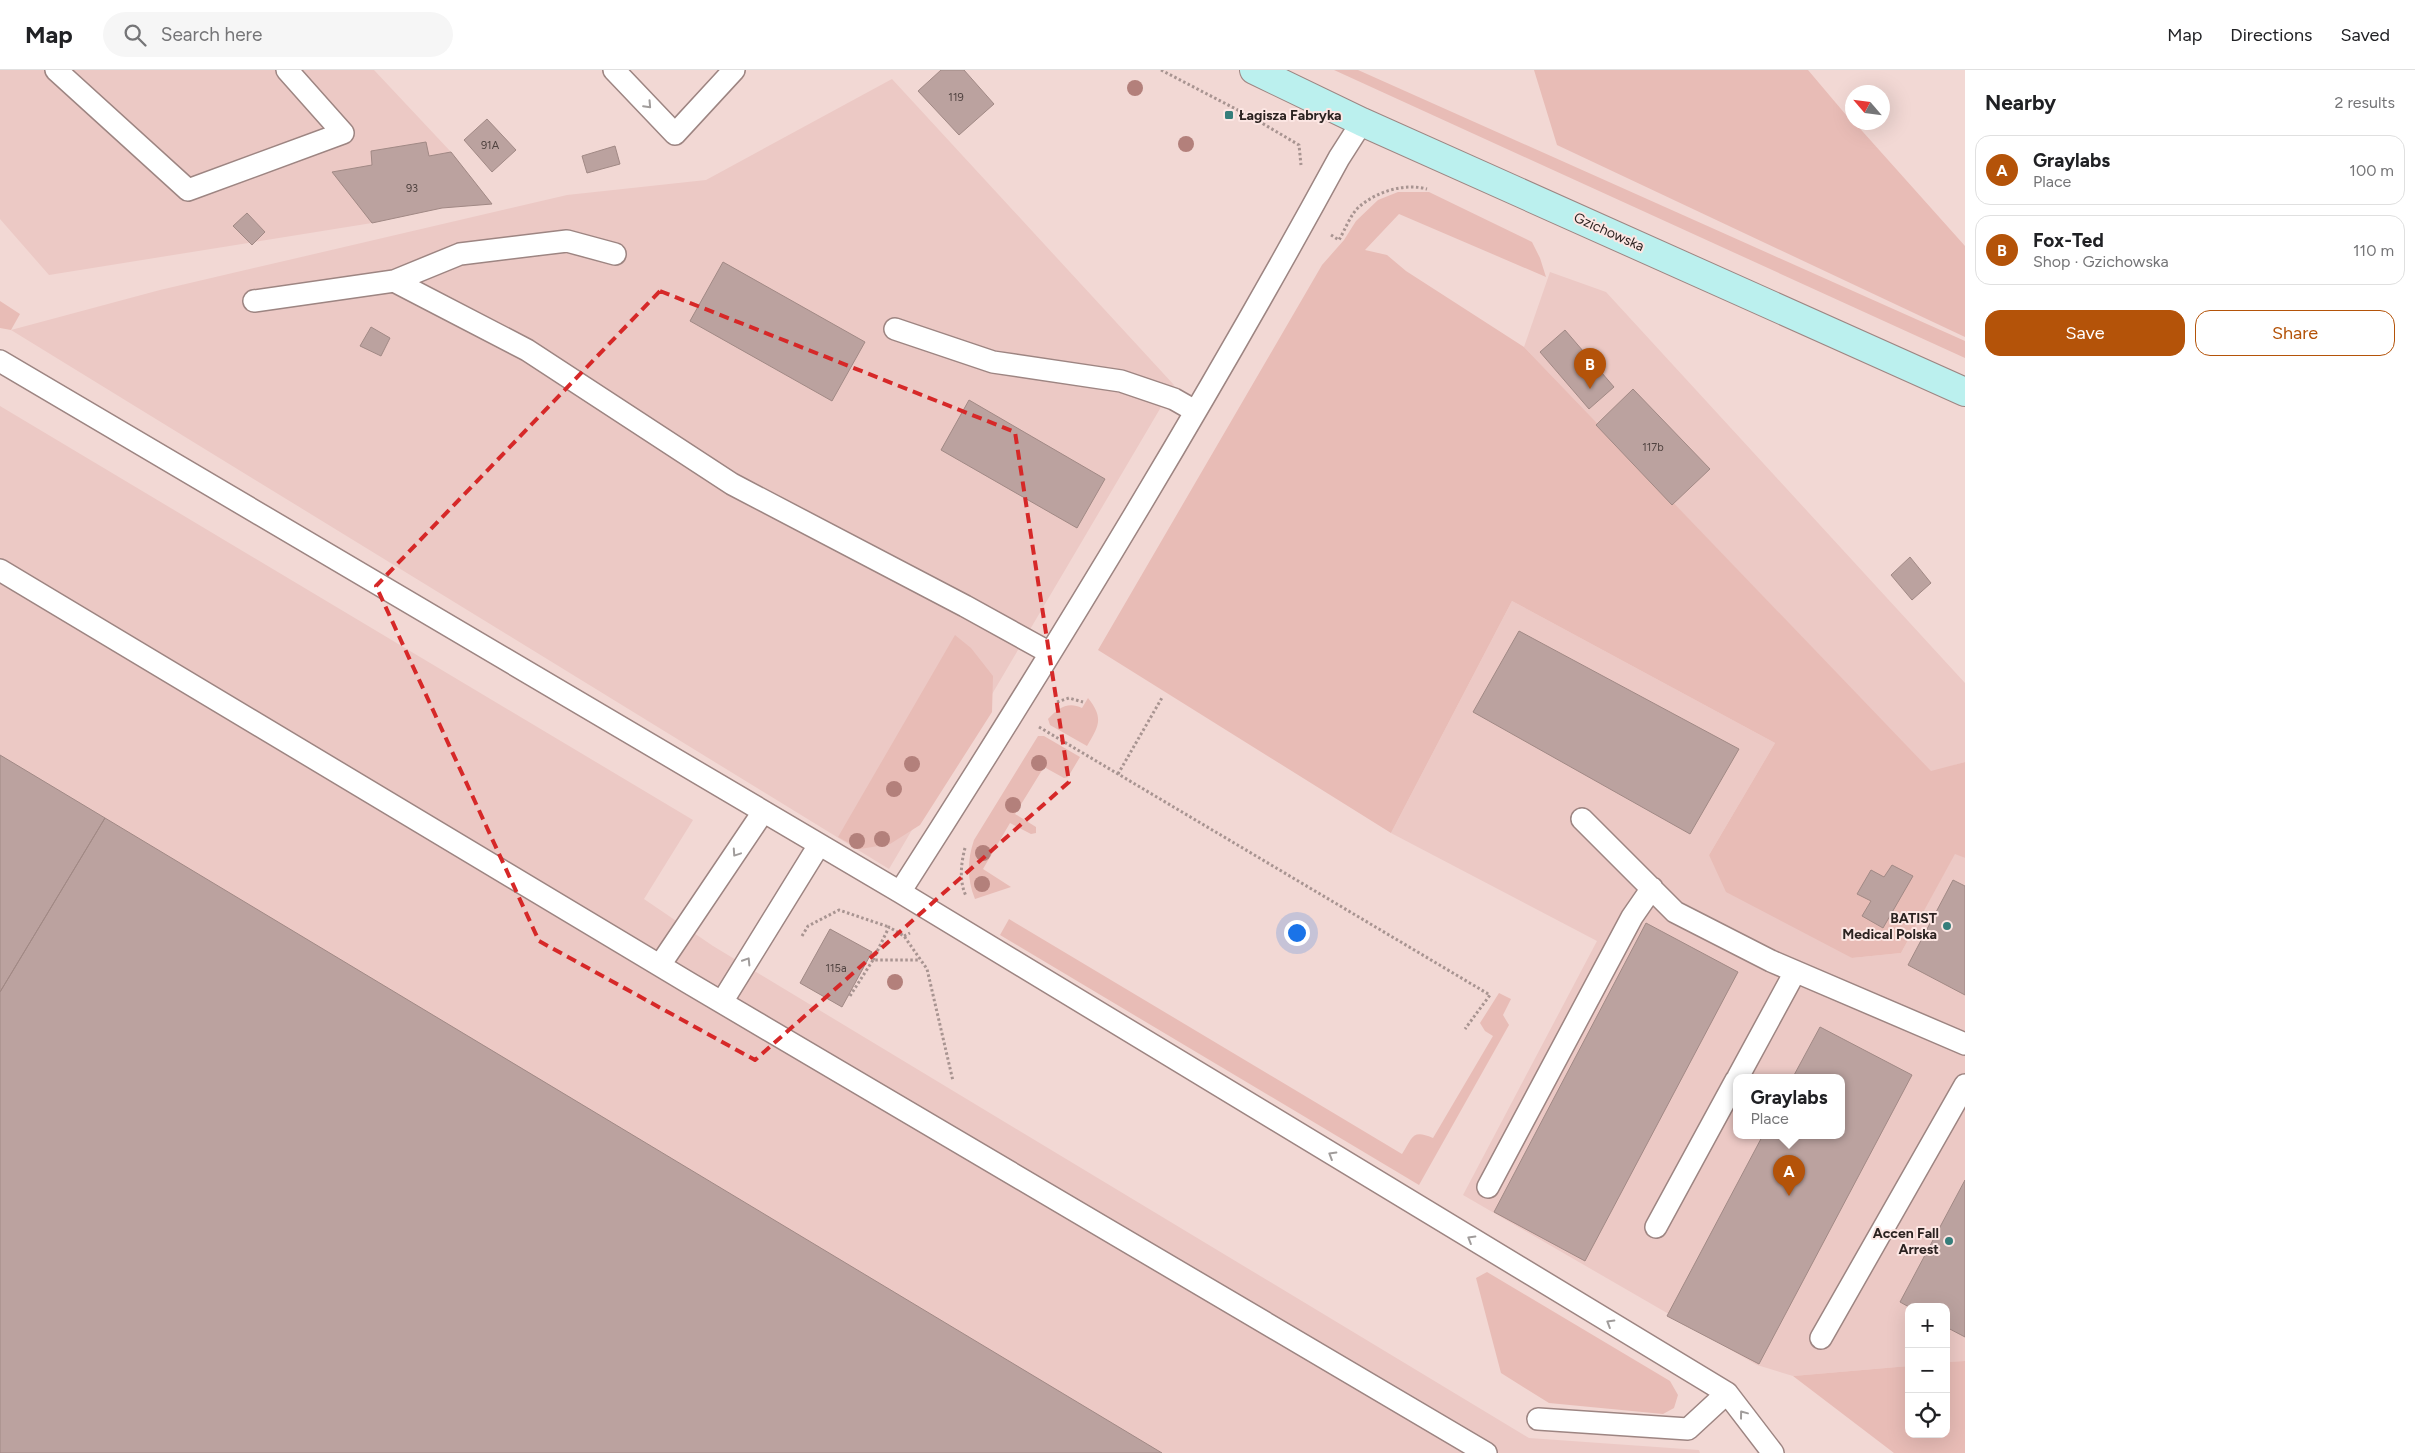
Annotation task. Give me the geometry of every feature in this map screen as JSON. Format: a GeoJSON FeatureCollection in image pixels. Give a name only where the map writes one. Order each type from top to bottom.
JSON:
{"type":"FeatureCollection","features":[{"type":"Feature","properties":{"kind":"street","name":"Gzichowska"},"geometry":{"type":"LineString","coordinates":[[1254,70],[1362,122],[1965,392]]}},
{"type":"Feature","properties":{"kind":"lane"},"geometry":{"type":"LineString","coordinates":[[56,70],[188,190],[343,132],[287,70]]}},
{"type":"Feature","properties":{"kind":"lane"},"geometry":{"type":"LineString","coordinates":[[614,70],[675,134],[734,70]]}},
{"type":"Feature","properties":{"kind":"lane"},"geometry":{"type":"LineString","coordinates":[[900,892],[1015,713],[1195,411],[1339,158],[1362,122]]}},
{"type":"Feature","properties":{"kind":"lane"},"geometry":{"type":"LineString","coordinates":[[254,301],[394,282],[460,254],[567,241],[615,254]]}},
{"type":"Feature","properties":{"kind":"lane"},"geometry":{"type":"LineString","coordinates":[[394,282],[527,350],[732,484],[965,606],[1050,653]]}},
{"type":"Feature","properties":{"kind":"lane"},"geometry":{"type":"LineString","coordinates":[[895,329],[993,362],[1121,381],[1174,399],[1195,411]]}},
{"type":"Feature","properties":{"kind":"lane"},"geometry":{"type":"LineString","coordinates":[[0,361],[900,892],[1727,1393],[1773,1453]]}},
{"type":"Feature","properties":{"kind":"lane"},"geometry":{"type":"LineString","coordinates":[[0,570],[722,1002],[1486,1453]]}},
{"type":"Feature","properties":{"kind":"lane"},"geometry":{"type":"LineString","coordinates":[[660,965],[763,812]]}},
{"type":"Feature","properties":{"kind":"lane"},"geometry":{"type":"LineString","coordinates":[[1582,819],[1674,912],[1796,972],[1965,1044]]}},
{"type":"Feature","properties":{"kind":"lane"},"geometry":{"type":"LineString","coordinates":[[722,1002],[819,845]]}},
{"type":"Feature","properties":{"kind":"lane"},"geometry":{"type":"LineString","coordinates":[[1488,1187],[1632,917],[1652,888]]}},
{"type":"Feature","properties":{"kind":"lane"},"geometry":{"type":"LineString","coordinates":[[1740,1074],[1796,972]]}},
{"type":"Feature","properties":{"kind":"lane"},"geometry":{"type":"LineString","coordinates":[[1821,1338],[1965,1085]]}},
{"type":"Feature","properties":{"kind":"lane"},"geometry":{"type":"LineString","coordinates":[[1656,1227],[1733,1086]]}},
{"type":"Feature","properties":{"kind":"lane"},"geometry":{"type":"LineString","coordinates":[[1538,1418],[1688,1429],[1727,1393]]}},
{"type":"Feature","properties":{"kind":"path"},"geometry":{"type":"LineString","coordinates":[[1161,70],[1255,119],[1299,145],[1302,174]]}},
{"type":"Feature","properties":{"kind":"path"},"geometry":{"type":"LineString","coordinates":[[1339,240],[1359,206],[1384,192],[1413,186],[1429,190]]}},
{"type":"Feature","properties":{"kind":"path"},"geometry":{"type":"LineString","coordinates":[[1118,774],[1163,696]]}},
{"type":"Feature","properties":{"kind":"path"},"geometry":{"type":"LineString","coordinates":[[1050,707],[1056,702],[1069,698],[1082,702]]}},
{"type":"Feature","properties":{"kind":"path"},"geometry":{"type":"LineString","coordinates":[[1040,719],[1036,726],[1490,995],[1465,1029]]}},
{"type":"Feature","properties":{"kind":"path"},"geometry":{"type":"LineString","coordinates":[[904,936],[972,909],[963,890],[961,865],[967,841]]}},
{"type":"Feature","properties":{"kind":"path"},"geometry":{"type":"LineString","coordinates":[[802,936],[808,926],[839,910],[889,927],[904,936],[927,970],[953,1082]]}},
{"type":"Feature","properties":{"kind":"path"},"geometry":{"type":"LineString","coordinates":[[850,996],[873,960],[889,927]]}},
{"type":"Feature","properties":{"kind":"path"},"geometry":{"type":"LineString","coordinates":[[873,960],[920,960]]}},
{"type":"Feature","properties":{"kind":"highlighted area"},"geometry":{"type":"Polygon","coordinates":[[[660,291],[1015,432],[1069,782],[755,1060],[539,941],[376,586],[660,291]]]}},
{"type":"Feature","properties":{"kind":"shaded area"},"geometry":{"type":"Polygon","coordinates":[[[0,70],[374,70],[451,152],[492,204],[442,208],[372,223],[49,275],[0,219],[0,70]]]}},
{"type":"Feature","properties":{"kind":"shaded area"},"geometry":{"type":"Polygon","coordinates":[[[1334,70],[1358,70],[1965,341],[1965,358],[1334,70]]]}},
{"type":"Feature","properties":{"kind":"shaded area"},"geometry":{"type":"Polygon","coordinates":[[[1534,70],[1808,70],[1845,114],[1845,130],[1861,130],[1965,246],[1965,337],[1557,145],[1534,70]]]}},
{"type":"Feature","properties":{"kind":"shaded area"},"geometry":{"type":"Polygon","coordinates":[[[892,79],[1174,385],[889,869],[11,330],[160,290],[567,195],[706,180],[892,79]]]}},
{"type":"Feature","properties":{"kind":"shaded area"},"geometry":{"type":"Polygon","coordinates":[[[1398,192],[1429,192],[1532,242],[1546,277],[1399,214],[1365,250],[1387,255],[1406,271],[1524,347],[1931,771],[1965,762],[1965,858],[1955,854],[1901,953],[1852,958],[1726,892],[1709,855],[1775,743],[1512,601],[1391,833],[1098,650],[1322,265],[1344,240],[1356,221],[1378,200],[1398,192]]]}},
{"type":"Feature","properties":{"kind":"shaded area"},"geometry":{"type":"Polygon","coordinates":[[[1550,272],[1606,292],[1965,683],[1965,762],[1931,772],[1524,347],[1550,272]]]}},
{"type":"Feature","properties":{"kind":"shaded area"},"geometry":{"type":"Polygon","coordinates":[[[0,301],[20,314],[11,330],[0,328],[0,301]]]}},
{"type":"Feature","properties":{"kind":"shaded area"},"geometry":{"type":"Polygon","coordinates":[[[0,406],[693,820],[644,899],[713,946],[1529,1438],[1699,1450],[1700,1453],[0,1453],[0,406]]]}},
{"type":"Feature","properties":{"kind":"shaded area"},"geometry":{"type":"Polygon","coordinates":[[[1512,601],[1775,743],[1709,855],[1852,958],[1901,953],[1955,853],[1965,858],[1965,1361],[1950,1362],[1950,1303],[1905,1303],[1905,1366],[1793,1376],[1757,1365],[1463,1195],[1597,941],[1391,833],[1512,601]]]}},
{"type":"Feature","properties":{"kind":"shaded area"},"geometry":{"type":"Polygon","coordinates":[[[955,635],[971,648],[993,676],[992,712],[920,825],[890,844],[860,849],[838,837],[955,635]]]}},
{"type":"Feature","properties":{"kind":"shaded area"},"geometry":{"type":"Polygon","coordinates":[[[1088,698],[1096,711],[1098,722],[1087,746],[1050,725],[1048,719],[1064,707],[1072,705],[1082,708],[1088,698]]]}},
{"type":"Feature","properties":{"kind":"shaded area"},"geometry":{"type":"Polygon","coordinates":[[[1038,736],[1044,736],[1080,757],[1068,777],[1064,778],[1044,767],[1015,814],[1036,827],[1036,833],[1031,834],[1010,823],[983,869],[1011,887],[975,899],[970,884],[969,870],[974,840],[1038,736]]]}},
{"type":"Feature","properties":{"kind":"shaded area"},"geometry":{"type":"Polygon","coordinates":[[[1009,919],[1402,1154],[1414,1136],[1421,1134],[1433,1138],[1493,1036],[1485,1031],[1480,1023],[1499,993],[1511,999],[1503,1015],[1509,1025],[1419,1185],[1000,935],[1009,919]]]}},
{"type":"Feature","properties":{"kind":"shaded area"},"geometry":{"type":"Polygon","coordinates":[[[1487,1272],[1670,1381],[1678,1395],[1674,1408],[1663,1414],[1549,1403],[1501,1373],[1476,1278],[1487,1272]]]}},
{"type":"Feature","properties":{"kind":"shaded area"},"geometry":{"type":"Polygon","coordinates":[[[1965,1361],[1965,1453],[1894,1453],[1793,1376],[1905,1366],[1905,1438],[1950,1438],[1950,1362],[1965,1361]]]}},
{"type":"Feature","properties":{"kind":"building"},"geometry":{"type":"Polygon","coordinates":[[[941,70],[964,70],[994,104],[959,135],[918,91],[941,70]]]}},
{"type":"Feature","properties":{"kind":"building"},"geometry":{"type":"Polygon","coordinates":[[[487,119],[516,150],[492,172],[464,140],[487,119]]]}},
{"type":"Feature","properties":{"kind":"building"},"geometry":{"type":"Polygon","coordinates":[[[426,142],[429,156],[451,152],[492,204],[442,208],[372,223],[332,172],[372,165],[371,151],[426,142]]]}},
{"type":"Feature","properties":{"kind":"building"},"geometry":{"type":"Polygon","coordinates":[[[615,146],[620,164],[587,173],[582,156],[615,146]]]}},
{"type":"Feature","properties":{"kind":"building"},"geometry":{"type":"Polygon","coordinates":[[[247,213],[265,232],[252,245],[233,226],[247,213]]]}},
{"type":"Feature","properties":{"kind":"building"},"geometry":{"type":"Polygon","coordinates":[[[723,262],[865,342],[832,401],[690,321],[723,262]]]}},
{"type":"Feature","properties":{"kind":"building"},"geometry":{"type":"Polygon","coordinates":[[[371,327],[390,338],[381,356],[360,346],[371,327]]]}},
{"type":"Feature","properties":{"kind":"building"},"geometry":{"type":"Polygon","coordinates":[[[1565,330],[1614,387],[1589,409],[1540,352],[1565,330]]]}},
{"type":"Feature","properties":{"kind":"building"},"geometry":{"type":"Polygon","coordinates":[[[1633,389],[1710,469],[1672,505],[1596,425],[1633,389]]]}},
{"type":"Feature","properties":{"kind":"building"},"geometry":{"type":"Polygon","coordinates":[[[969,400],[1105,479],[1077,528],[941,450],[969,400]]]}},
{"type":"Feature","properties":{"kind":"building"},"geometry":{"type":"Polygon","coordinates":[[[1910,557],[1931,583],[1912,600],[1891,575],[1910,557]]]}},
{"type":"Feature","properties":{"kind":"building"},"geometry":{"type":"Polygon","coordinates":[[[1519,631],[1739,749],[1690,834],[1473,712],[1519,631]]]}},
{"type":"Feature","properties":{"kind":"building"},"geometry":{"type":"Polygon","coordinates":[[[0,755],[105,818],[0,992],[0,755]]]}},
{"type":"Feature","properties":{"kind":"building"},"geometry":{"type":"Polygon","coordinates":[[[105,818],[1162,1453],[0,1453],[0,992],[105,818]]]}},
{"type":"Feature","properties":{"kind":"building"},"geometry":{"type":"Polygon","coordinates":[[[1892,865],[1913,876],[1883,928],[1862,916],[1871,901],[1857,894],[1871,870],[1884,877],[1892,865]]]}},
{"type":"Feature","properties":{"kind":"building","name":"BATIST Medical Polska"},"geometry":{"type":"Polygon","coordinates":[[[1953,880],[1965,886],[1965,995],[1908,965],[1953,880]]]}},
{"type":"Feature","properties":{"kind":"building"},"geometry":{"type":"Polygon","coordinates":[[[1646,923],[1738,972],[1585,1261],[1494,1212],[1646,923]]]}},
{"type":"Feature","properties":{"kind":"building"},"geometry":{"type":"Polygon","coordinates":[[[830,929],[872,952],[842,1007],[800,983],[830,929]]]}},
{"type":"Feature","properties":{"kind":"building"},"geometry":{"type":"Polygon","coordinates":[[[1820,1027],[1912,1075],[1759,1364],[1667,1316],[1761,1139],[1845,1139],[1845,1074],[1795,1074],[1820,1027]]]}},
{"type":"Feature","properties":{"kind":"building","name":"Accen Fall Arrest"},"geometry":{"type":"Polygon","coordinates":[[[1965,1180],[1965,1337],[1950,1329],[1950,1303],[1905,1303],[1905,1305],[1900,1302],[1965,1180]]]}},
{"type":"Feature","properties":{"kind":"place","name":"Łagisza Fabryka"},"geometry":{"type":"Point","coordinates":[1229,115]}},
{"type":"Feature","properties":{"kind":"place","name":"Fox-Ted"},"geometry":{"type":"Point","coordinates":[1590,389]}},
{"type":"Feature","properties":{"kind":"place","name":"BATIST Medical Polska"},"geometry":{"type":"Point","coordinates":[1947,926]}},
{"type":"Feature","properties":{"kind":"place","name":"Graylabs"},"geometry":{"type":"Point","coordinates":[1789,1196]}},
{"type":"Feature","properties":{"kind":"place","name":"Accen Fall Arrest"},"geometry":{"type":"Point","coordinates":[1949,1241]}}]}
